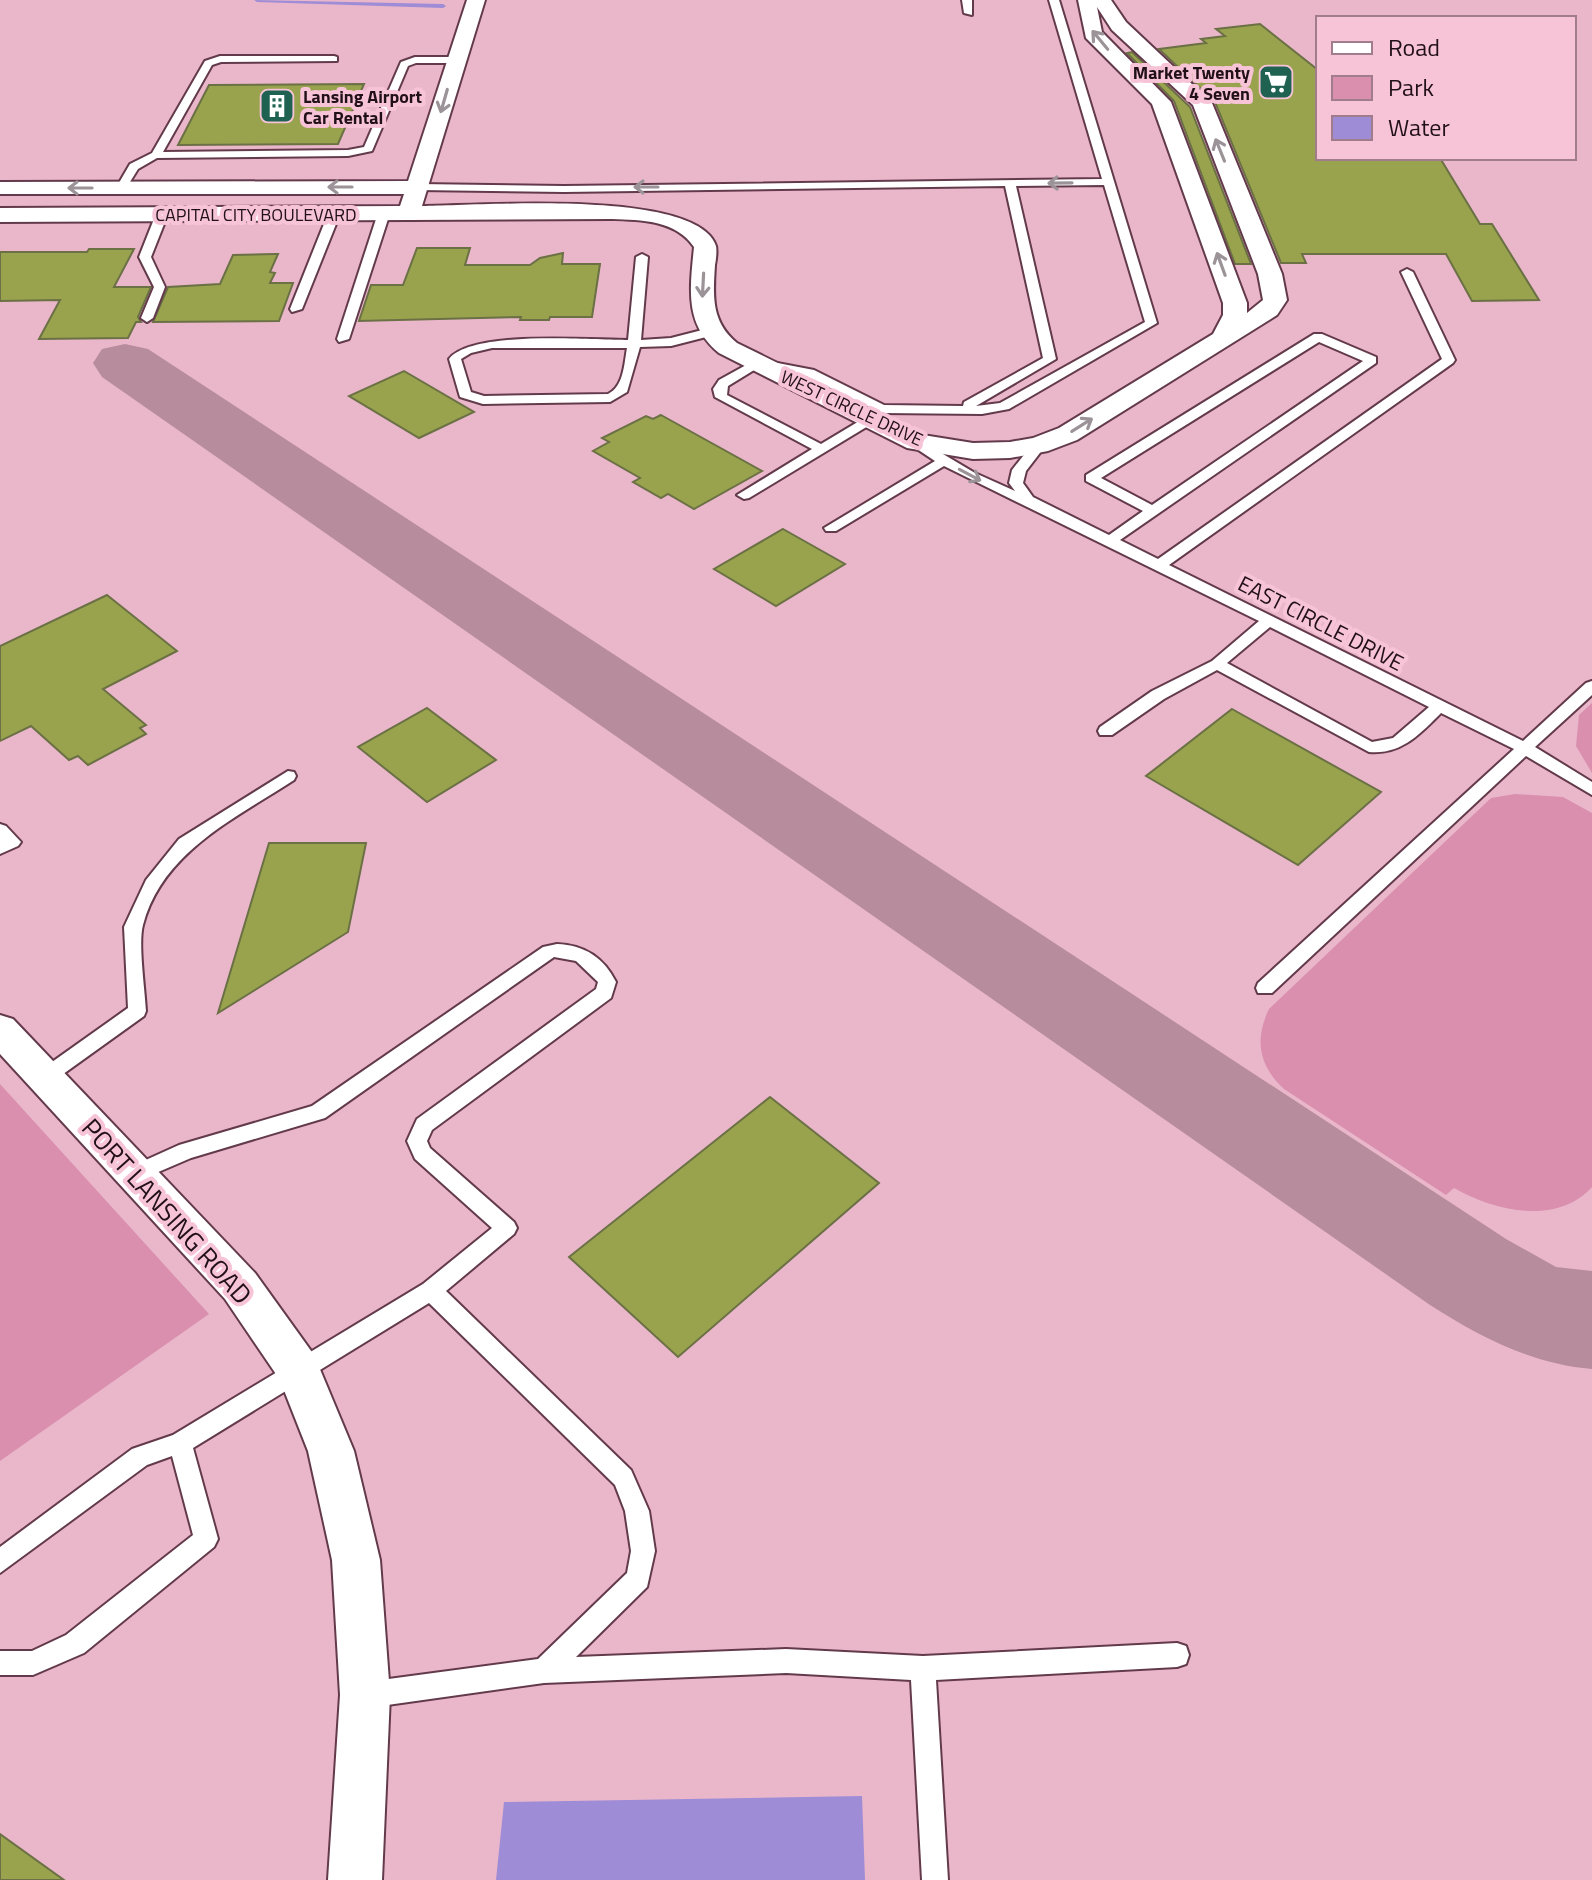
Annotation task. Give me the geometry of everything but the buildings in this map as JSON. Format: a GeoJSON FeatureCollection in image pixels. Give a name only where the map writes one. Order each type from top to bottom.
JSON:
{"type":"FeatureCollection","features":[{"type":"Feature","properties":{"kind":"street"},"geometry":{"type":"LineString","coordinates":[[476,0],[408,213],[612,212],[675,222],[701,239],[705,247],[701,312],[710,332]]}},
{"type":"Feature","properties":{"kind":"street"},"geometry":{"type":"LineString","coordinates":[[1087,0],[1093,34],[1161,102],[1235,303],[1235,315],[1224,336]]}},
{"type":"Feature","properties":{"kind":"street","name":"WEST CIRCLE DRIVE"},"geometry":{"type":"LineString","coordinates":[[710,332],[720,343],[757,363],[916,442],[973,451],[1039,445],[1068,434],[1269,310],[1275,300],[1270,274],[1202,103],[1119,26],[1102,0]]}},
{"type":"Feature","properties":{"kind":"street","name":"CAPITAL CITY BOULEVARD"},"geometry":{"type":"LineString","coordinates":[[0,188],[418,187]]}},
{"type":"Feature","properties":{"kind":"street"},"geometry":{"type":"LineString","coordinates":[[104,214],[121,188]]}},
{"type":"Feature","properties":{"kind":"street","name":"CAPITAL CITY BOULEVARD"},"geometry":{"type":"LineString","coordinates":[[0,215],[408,213]]}},
{"type":"Feature","properties":{"kind":"street","name":"PORT LANSING ROAD"},"geometry":{"type":"LineString","coordinates":[[0,1029],[240,1286],[298,1369],[331,1451],[356,1560],[365,1695],[355,1880]]}},
{"type":"Feature","properties":{"kind":"lane"},"geometry":{"type":"LineString","coordinates":[[967,0],[969,13]]}},
{"type":"Feature","properties":{"kind":"lane"},"geometry":{"type":"LineString","coordinates":[[821,449],[721,397],[719,389],[723,383],[757,363],[810,373],[882,409],[982,410],[1004,406],[1151,323],[1054,0]]}},
{"type":"Feature","properties":{"kind":"lane"},"geometry":{"type":"LineString","coordinates":[[156,155],[208,63],[220,59],[334,59]]}},
{"type":"Feature","properties":{"kind":"lane"},"geometry":{"type":"LineString","coordinates":[[121,188],[130,167],[139,160],[156,155],[358,153],[371,145],[404,64],[415,60],[456,60]]}},
{"type":"Feature","properties":{"kind":"lane"},"geometry":{"type":"LineString","coordinates":[[418,187],[461,186],[496,196],[517,197],[573,196],[617,186],[1109,182]]}},
{"type":"Feature","properties":{"kind":"lane"},"geometry":{"type":"LineString","coordinates":[[947,410],[980,402],[1050,359],[1010,183]]}},
{"type":"Feature","properties":{"kind":"lane"},"geometry":{"type":"LineString","coordinates":[[343,339],[384,213]]}},
{"type":"Feature","properties":{"kind":"lane"},"geometry":{"type":"LineString","coordinates":[[147,318],[162,289],[162,281],[145,257],[162,214]]}},
{"type":"Feature","properties":{"kind":"lane"},"geometry":{"type":"LineString","coordinates":[[296,309],[334,214]]}},
{"type":"Feature","properties":{"kind":"lane"},"geometry":{"type":"LineString","coordinates":[[642,257],[633,344],[621,392],[610,398],[473,399],[465,394],[455,359],[460,352],[492,344],[633,344],[671,342],[710,332]]}},
{"type":"Feature","properties":{"kind":"lane"},"geometry":{"type":"LineString","coordinates":[[1158,566],[1449,360],[1407,272]]}},
{"type":"Feature","properties":{"kind":"lane"},"geometry":{"type":"LineString","coordinates":[[1109,541],[1153,511],[1372,360],[1318,337],[1091,478],[1153,511]]}},
{"type":"Feature","properties":{"kind":"lane"},"geometry":{"type":"LineString","coordinates":[[744,495],[871,420]]}},
{"type":"Feature","properties":{"kind":"lane","name":"EAST CIRCLE DRIVE"},"geometry":{"type":"LineString","coordinates":[[916,442],[1004,493],[1028,500],[1526,749],[1592,789]]}},
{"type":"Feature","properties":{"kind":"lane"},"geometry":{"type":"LineString","coordinates":[[1028,500],[1016,483],[1019,470],[1039,445]]}},
{"type":"Feature","properties":{"kind":"lane"},"geometry":{"type":"LineString","coordinates":[[831,528],[944,461]]}},
{"type":"Feature","properties":{"kind":"lane"},"geometry":{"type":"LineString","coordinates":[[1106,731],[1158,695],[1217,664],[1268,621]]}},
{"type":"Feature","properties":{"kind":"lane"},"geometry":{"type":"LineString","coordinates":[[1217,664],[1369,747],[1384,750],[1397,745],[1439,706]]}},
{"type":"Feature","properties":{"kind":"lane"},"geometry":{"type":"LineString","coordinates":[[1265,988],[1592,686]]}},
{"type":"Feature","properties":{"kind":"lane"},"geometry":{"type":"LineString","coordinates":[[45,1077],[137,1011],[133,927],[152,884],[185,843],[288,776]]}},
{"type":"Feature","properties":{"kind":"lane"},"geometry":{"type":"LineString","coordinates":[[0,830],[12,842],[0,848]]}},
{"type":"Feature","properties":{"kind":"lane"},"geometry":{"type":"LineString","coordinates":[[0,1561],[140,1457],[180,1443],[431,1291],[507,1228],[422,1153],[417,1141],[420,1133],[424,1125],[604,993],[607,982],[603,973],[571,949],[549,952],[318,1112],[186,1151],[135,1174]]}},
{"type":"Feature","properties":{"kind":"lane"},"geometry":{"type":"LineString","coordinates":[[431,1291],[623,1478],[637,1511],[643,1551],[638,1579],[544,1671]]}},
{"type":"Feature","properties":{"kind":"lane"},"geometry":{"type":"LineString","coordinates":[[0,1663],[33,1663],[75,1644],[206,1539],[180,1443]]}},
{"type":"Feature","properties":{"kind":"lane"},"geometry":{"type":"LineString","coordinates":[[365,1695],[544,1671],[786,1661],[923,1668],[1177,1655]]}},
{"type":"Feature","properties":{"kind":"lane"},"geometry":{"type":"LineString","coordinates":[[923,1668],[935,1880]]}},
{"type":"Feature","properties":{"kind":"green space"},"geometry":{"type":"Polygon","coordinates":[[[1592,703],[1592,773],[1576,746],[1579,715],[1592,703]]]}},
{"type":"Feature","properties":{"kind":"green space"},"geometry":{"type":"Polygon","coordinates":[[[1515,794],[1563,797],[1592,813],[1592,1187],[1578,1199],[1544,1211],[1506,1208],[1454,1188],[1446,1195],[1284,1089],[1264,1062],[1261,1042],[1269,1009],[1491,798],[1515,794]]]}},
{"type":"Feature","properties":{"kind":"green space"},"geometry":{"type":"Polygon","coordinates":[[[0,1084],[209,1314],[0,1461],[0,1084]]]}},
{"type":"Feature","properties":{"kind":"water"},"geometry":{"type":"Polygon","coordinates":[[[862,1796],[865,1880],[496,1880],[504,1802],[862,1796]]]}},
{"type":"Feature","properties":{"kind":"waterway"},"geometry":{"type":"LineString","coordinates":[[257,0],[443,6]]}},
{"type":"Feature","properties":{"kind":"taxiway"},"geometry":{"type":"LineString","coordinates":[[125,363],[1468,1272],[1513,1299],[1541,1311],[1592,1320]]}},
{"type":"Feature","properties":{"kind":"place","name":"Market Twenty 4 Seven"},"geometry":{"type":"Point","coordinates":[1276,82]}},
{"type":"Feature","properties":{"kind":"place","name":"Lansing Airport Car Rental"},"geometry":{"type":"Point","coordinates":[277,106]}}]}
